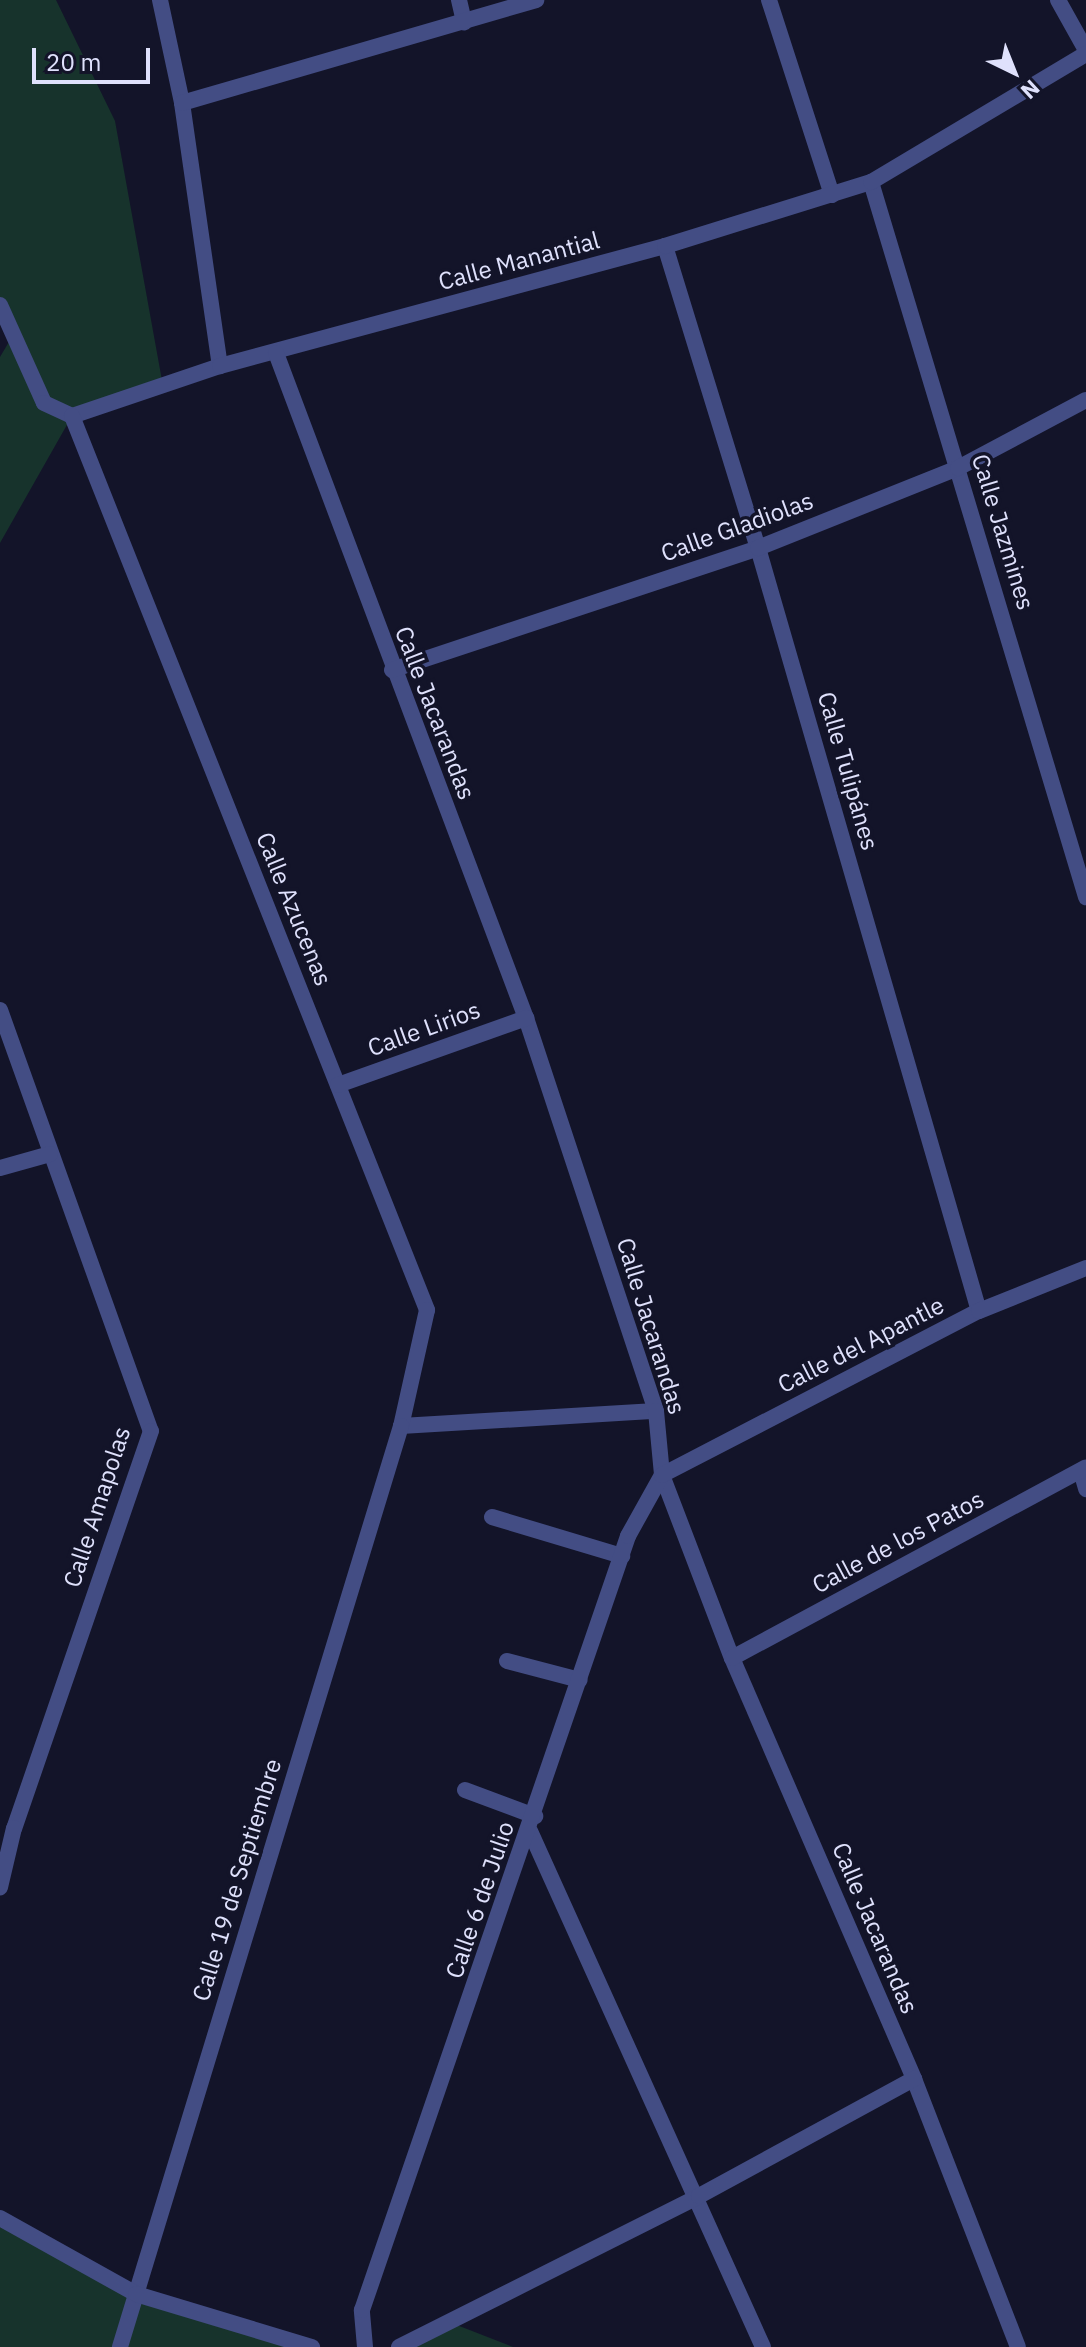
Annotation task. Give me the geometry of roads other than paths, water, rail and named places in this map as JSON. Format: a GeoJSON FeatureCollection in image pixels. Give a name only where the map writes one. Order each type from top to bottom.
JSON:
{"type":"FeatureCollection","features":[{"type":"Feature","properties":{"kind":"street"},"geometry":{"type":"LineString","coordinates":[[160,0],[182,103],[220,366]]}},
{"type":"Feature","properties":{"kind":"street"},"geometry":{"type":"LineString","coordinates":[[459,0],[464,22]]}},
{"type":"Feature","properties":{"kind":"street"},"geometry":{"type":"LineString","coordinates":[[182,103],[536,0]]}},
{"type":"Feature","properties":{"kind":"street"},"geometry":{"type":"LineString","coordinates":[[769,0],[832,195]]}},
{"type":"Feature","properties":{"kind":"street"},"geometry":{"type":"LineString","coordinates":[[1058,0],[1086,52]]}},
{"type":"Feature","properties":{"kind":"street","name":"Calle Manantial"},"geometry":{"type":"LineString","coordinates":[[72,416],[220,366],[665,246],[871,182],[1086,52]]}},
{"type":"Feature","properties":{"kind":"street","name":"Calle Jazmines"},"geometry":{"type":"LineString","coordinates":[[871,182],[1086,897]]}},
{"type":"Feature","properties":{"kind":"street","name":"Calle Tulipánes"},"geometry":{"type":"LineString","coordinates":[[665,246],[758,548],[979,1311]]}},
{"type":"Feature","properties":{"kind":"street"},"geometry":{"type":"LineString","coordinates":[[0,305],[44,403],[72,416]]}},
{"type":"Feature","properties":{"kind":"street","name":"Calle Jacarandas"},"geometry":{"type":"LineString","coordinates":[[276,353],[392,670],[526,1018],[656,1411],[662,1475],[732,1658],[914,2079],[1018,2347]]}},
{"type":"Feature","properties":{"kind":"street","name":"Calle Gladiolas"},"geometry":{"type":"LineString","coordinates":[[392,670],[758,548],[958,468],[1086,400]]}},
{"type":"Feature","properties":{"kind":"street","name":"Calle Azucenas"},"geometry":{"type":"LineString","coordinates":[[72,416],[427,1310],[401,1426]]}},
{"type":"Feature","properties":{"kind":"street","name":"Calle Amapolas"},"geometry":{"type":"LineString","coordinates":[[0,1010],[151,1431],[14,1828],[0,1887]]}},
{"type":"Feature","properties":{"kind":"street","name":"Calle Lirios"},"geometry":{"type":"LineString","coordinates":[[338,1085],[526,1018]]}},
{"type":"Feature","properties":{"kind":"street"},"geometry":{"type":"LineString","coordinates":[[0,1168],[50,1154]]}},
{"type":"Feature","properties":{"kind":"street","name":"Calle del Apantle"},"geometry":{"type":"LineString","coordinates":[[662,1475],[979,1311],[1086,1268]]}},
{"type":"Feature","properties":{"kind":"street"},"geometry":{"type":"LineString","coordinates":[[401,1426],[656,1411]]}},
{"type":"Feature","properties":{"kind":"street","name":"Calle 19 de Septiembre"},"geometry":{"type":"LineString","coordinates":[[120,2347],[401,1426]]}},
{"type":"Feature","properties":{"kind":"street"},"geometry":{"type":"LineString","coordinates":[[1083,1469],[1086,1489]]}},
{"type":"Feature","properties":{"kind":"street","name":"Calle de los Patos"},"geometry":{"type":"LineString","coordinates":[[732,1658],[1083,1469]]}},
{"type":"Feature","properties":{"kind":"street","name":"Calle 6 de Julio"},"geometry":{"type":"LineString","coordinates":[[365,2347],[362,2310],[533,1824],[622,1556],[662,1475]]}},
{"type":"Feature","properties":{"kind":"street"},"geometry":{"type":"LineString","coordinates":[[492,1517],[622,1556]]}},
{"type":"Feature","properties":{"kind":"street"},"geometry":{"type":"LineString","coordinates":[[507,1661],[580,1680]]}},
{"type":"Feature","properties":{"kind":"street"},"geometry":{"type":"LineString","coordinates":[[465,1790],[533,1824],[763,2347]]}},
{"type":"Feature","properties":{"kind":"street"},"geometry":{"type":"LineString","coordinates":[[399,2347],[699,2196],[914,2079]]}},
{"type":"Feature","properties":{"kind":"street"},"geometry":{"type":"LineString","coordinates":[[0,2218],[136,2294],[312,2347]]}}]}
